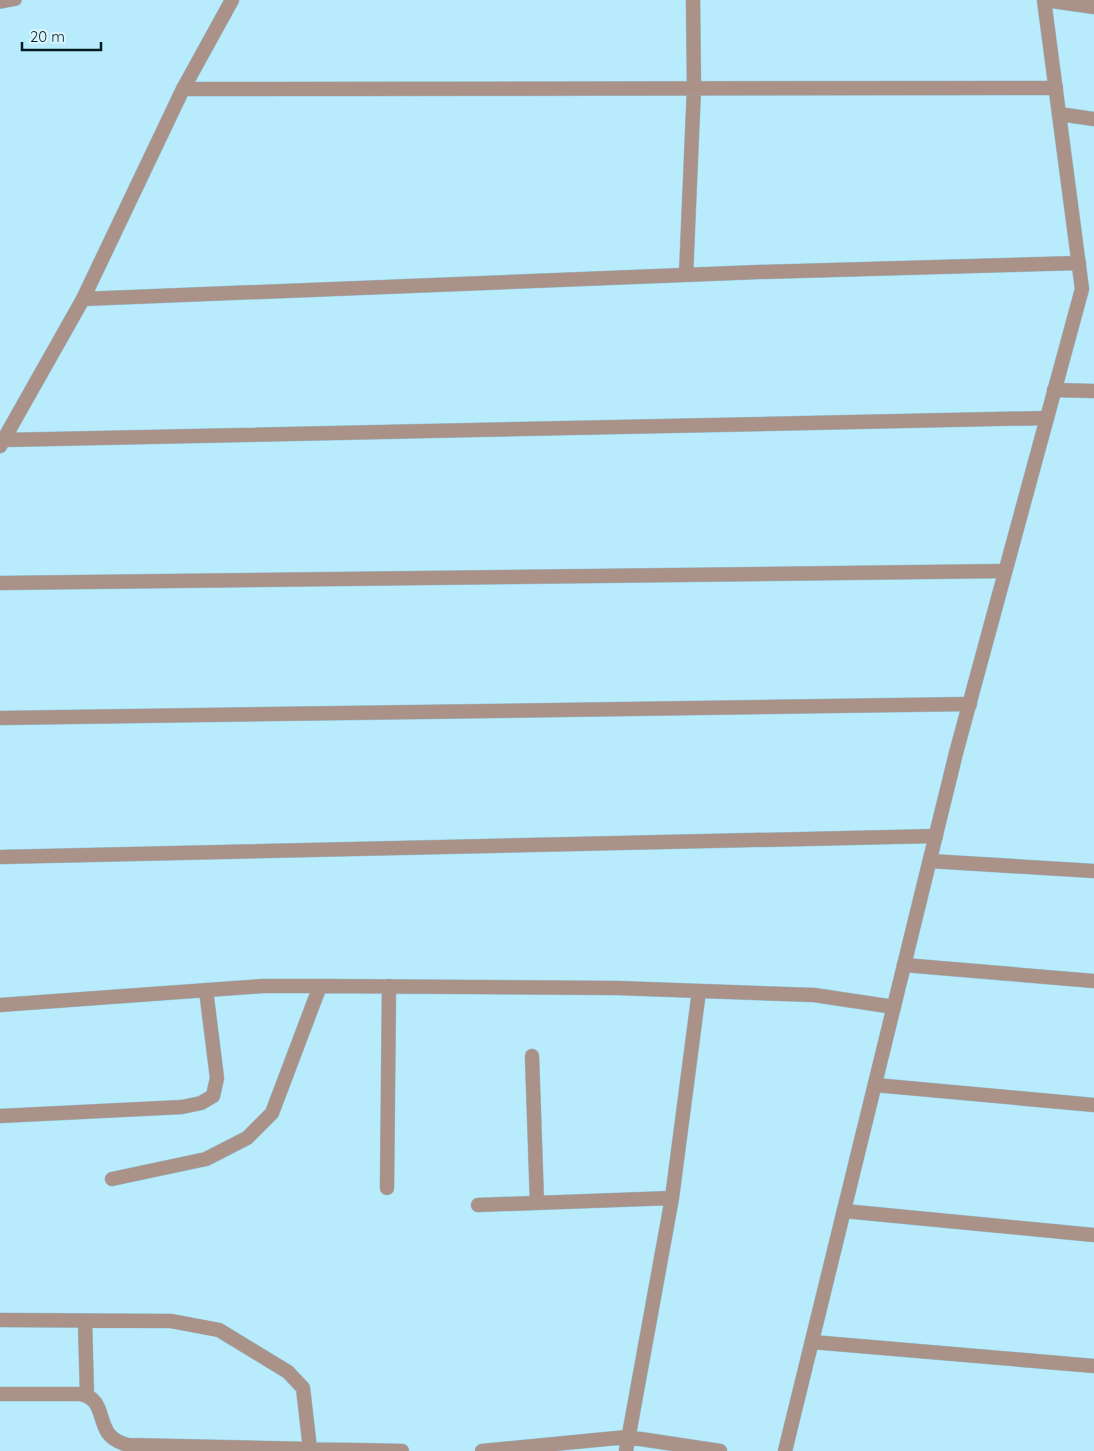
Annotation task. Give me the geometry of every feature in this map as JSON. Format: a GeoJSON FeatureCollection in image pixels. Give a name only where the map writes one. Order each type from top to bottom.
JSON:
{"type":"FeatureCollection","features":[{"type":"Feature","properties":{"kind":"street"},"geometry":{"type":"LineString","coordinates":[[2,443],[83,299],[183,89],[232,0]]}},
{"type":"Feature","properties":{"kind":"street"},"geometry":{"type":"LineString","coordinates":[[686,275],[694,88],[693,0]]}},
{"type":"Feature","properties":{"kind":"street"},"geometry":{"type":"LineString","coordinates":[[785,1451],[936,836],[1082,288],[1044,0],[1094,7]]}},
{"type":"Feature","properties":{"kind":"street"},"geometry":{"type":"LineString","coordinates":[[183,89],[1056,88]]}},
{"type":"Feature","properties":{"kind":"street"},"geometry":{"type":"LineString","coordinates":[[1059,114],[1094,119]]}},
{"type":"Feature","properties":{"kind":"street"},"geometry":{"type":"LineString","coordinates":[[83,299],[686,275],[1078,263]]}},
{"type":"Feature","properties":{"kind":"street"},"geometry":{"type":"LineString","coordinates":[[1054,390],[1094,391]]}},
{"type":"Feature","properties":{"kind":"street"},"geometry":{"type":"LineString","coordinates":[[2,443],[1047,418]]}},
{"type":"Feature","properties":{"kind":"street"},"geometry":{"type":"LineString","coordinates":[[0,583],[1006,571]]}},
{"type":"Feature","properties":{"kind":"street"},"geometry":{"type":"LineString","coordinates":[[0,718],[970,704]]}},
{"type":"Feature","properties":{"kind":"street"},"geometry":{"type":"LineString","coordinates":[[0,857],[936,836]]}},
{"type":"Feature","properties":{"kind":"street"},"geometry":{"type":"LineString","coordinates":[[930,861],[1094,871]]}},
{"type":"Feature","properties":{"kind":"street"},"geometry":{"type":"LineString","coordinates":[[904,964],[1094,981]]}},
{"type":"Feature","properties":{"kind":"street"},"geometry":{"type":"LineString","coordinates":[[0,1005],[263,986],[389,986],[617,988],[814,994],[894,1007]]}},
{"type":"Feature","properties":{"kind":"street"},"geometry":{"type":"LineString","coordinates":[[112,1180],[206,1159],[247,1138],[272,1113],[320,986]]}},
{"type":"Feature","properties":{"kind":"street"},"geometry":{"type":"LineString","coordinates":[[387,1188],[389,986]]}},
{"type":"Feature","properties":{"kind":"street"},"geometry":{"type":"LineString","coordinates":[[0,1116],[182,1106],[201,1103],[213,1096],[217,1078],[206,990]]}},
{"type":"Feature","properties":{"kind":"street"},"geometry":{"type":"LineString","coordinates":[[626,1451],[627,1437],[672,1198],[699,990]]}},
{"type":"Feature","properties":{"kind":"street"},"geometry":{"type":"LineString","coordinates":[[532,1056],[537,1202]]}},
{"type":"Feature","properties":{"kind":"street"},"geometry":{"type":"LineString","coordinates":[[875,1085],[1094,1105]]}},
{"type":"Feature","properties":{"kind":"street"},"geometry":{"type":"LineString","coordinates":[[478,1205],[672,1198]]}},
{"type":"Feature","properties":{"kind":"street"},"geometry":{"type":"LineString","coordinates":[[844,1211],[1094,1235]]}},
{"type":"Feature","properties":{"kind":"street"},"geometry":{"type":"LineString","coordinates":[[0,1320],[171,1321],[219,1330],[288,1372],[303,1388],[310,1449]]}},
{"type":"Feature","properties":{"kind":"street"},"geometry":{"type":"LineString","coordinates":[[85,1321],[87,1395]]}},
{"type":"Feature","properties":{"kind":"street"},"geometry":{"type":"LineString","coordinates":[[812,1342],[1094,1366]]}},
{"type":"Feature","properties":{"kind":"street"},"geometry":{"type":"LineString","coordinates":[[0,1394],[87,1395],[94,1400],[108,1433],[117,1442],[128,1445],[402,1451]]}},
{"type":"Feature","properties":{"kind":"street"},"geometry":{"type":"LineString","coordinates":[[482,1451],[627,1437],[720,1451]]}},
{"type":"Feature","properties":{"kind":"lane"},"geometry":{"type":"LineString","coordinates":[[0,3],[16,0]]}}]}
